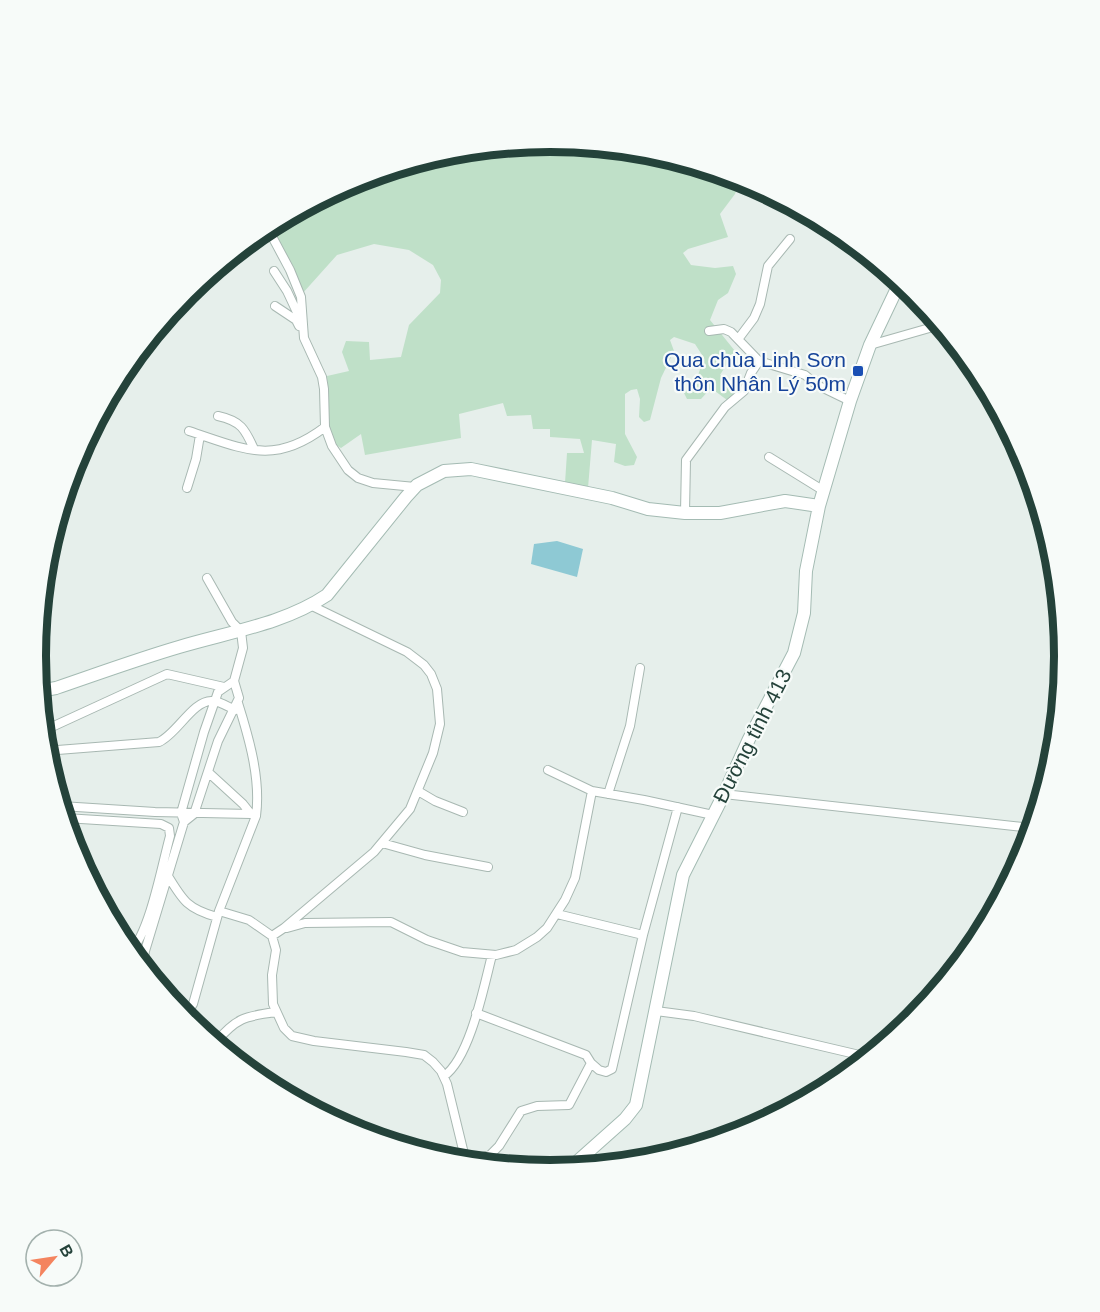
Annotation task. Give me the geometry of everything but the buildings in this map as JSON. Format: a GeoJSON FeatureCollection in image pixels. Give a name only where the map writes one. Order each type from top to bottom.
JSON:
{"type":"FeatureCollection","features":[{"type":"Feature","properties":{"kind":"main road","name":"Đường tỉnh 413"},"geometry":{"type":"LineString","coordinates":[[581,1158],[626,1119],[636,1105],[683,875],[794,653],[804,613],[806,571],[819,506],[850,401],[870,345],[896,290]]}},
{"type":"Feature","properties":{"kind":"main road"},"geometry":{"type":"LineString","coordinates":[[48,689],[180,646],[241,631],[310,605],[327,595],[415,487],[444,471],[471,469],[612,498],[648,509],[685,513],[730,512],[785,501],[819,506]]}},
{"type":"Feature","properties":{"kind":"street"},"geometry":{"type":"LineString","coordinates":[[271,236],[303,305],[303,328]]}},
{"type":"Feature","properties":{"kind":"street"},"geometry":{"type":"LineString","coordinates":[[739,338],[754,318],[760,304],[768,266],[790,239]]}},
{"type":"Feature","properties":{"kind":"street"},"geometry":{"type":"LineString","coordinates":[[274,271],[287,291],[322,376],[325,427],[332,446],[354,476],[373,483],[415,487]]}},
{"type":"Feature","properties":{"kind":"street"},"geometry":{"type":"LineString","coordinates":[[275,306],[296,320],[303,328]]}},
{"type":"Feature","properties":{"kind":"street"},"geometry":{"type":"LineString","coordinates":[[870,345],[932,327]]}},
{"type":"Feature","properties":{"kind":"street"},"geometry":{"type":"LineString","coordinates":[[709,331],[724,329],[739,338],[759,361],[805,375],[817,385],[850,401]]}},
{"type":"Feature","properties":{"kind":"street"},"geometry":{"type":"LineString","coordinates":[[685,513],[686,460],[725,407],[744,391],[759,361]]}},
{"type":"Feature","properties":{"kind":"street"},"geometry":{"type":"LineString","coordinates":[[218,417],[238,423],[244,429],[254,449]]}},
{"type":"Feature","properties":{"kind":"street"},"geometry":{"type":"LineString","coordinates":[[189,431],[273,452],[287,449],[312,437],[325,427]]}},
{"type":"Feature","properties":{"kind":"street"},"geometry":{"type":"LineString","coordinates":[[187,488],[196,459],[200,435]]}},
{"type":"Feature","properties":{"kind":"street"},"geometry":{"type":"LineString","coordinates":[[769,456],[824,491]]}},
{"type":"Feature","properties":{"kind":"street"},"geometry":{"type":"LineString","coordinates":[[194,814],[218,741],[239,698],[234,681],[243,648],[241,631],[232,622],[207,578]]}},
{"type":"Feature","properties":{"kind":"street"},"geometry":{"type":"LineString","coordinates":[[272,936],[364,860],[382,843],[398,820],[410,809],[438,740],[440,724],[437,689],[431,674],[423,665],[407,652],[310,605]]}},
{"type":"Feature","properties":{"kind":"street"},"geometry":{"type":"LineString","coordinates":[[608,794],[630,726],[640,668]]}},
{"type":"Feature","properties":{"kind":"street"},"geometry":{"type":"LineString","coordinates":[[52,727],[167,674],[224,687]]}},
{"type":"Feature","properties":{"kind":"street"},"geometry":{"type":"LineString","coordinates":[[145,954],[168,876],[204,732],[218,692],[234,681]]}},
{"type":"Feature","properties":{"kind":"street"},"geometry":{"type":"LineString","coordinates":[[55,750],[159,742],[167,738],[202,704],[215,700],[236,706]]}},
{"type":"Feature","properties":{"kind":"street"},"geometry":{"type":"LineString","coordinates":[[190,1008],[218,914],[257,802],[250,745],[236,706]]}},
{"type":"Feature","properties":{"kind":"street"},"geometry":{"type":"LineString","coordinates":[[548,770],[592,791],[713,815]]}},
{"type":"Feature","properties":{"kind":"street"},"geometry":{"type":"LineString","coordinates":[[208,772],[254,815]]}},
{"type":"Feature","properties":{"kind":"street"},"geometry":{"type":"LineString","coordinates":[[418,791],[435,801],[463,812]]}},
{"type":"Feature","properties":{"kind":"street"},"geometry":{"type":"LineString","coordinates":[[284,928],[305,923],[391,922],[456,950],[492,955],[508,953],[526,945],[547,928],[557,914],[575,878],[592,791]]}},
{"type":"Feature","properties":{"kind":"street"},"geometry":{"type":"LineString","coordinates":[[724,794],[1023,827]]}},
{"type":"Feature","properties":{"kind":"street"},"geometry":{"type":"LineString","coordinates":[[70,807],[182,818],[194,814],[254,815]]}},
{"type":"Feature","properties":{"kind":"street"},"geometry":{"type":"LineString","coordinates":[[476,1013],[586,1055],[591,1064],[599,1070],[606,1072],[612,1069],[643,935],[678,807]]}},
{"type":"Feature","properties":{"kind":"street"},"geometry":{"type":"LineString","coordinates":[[73,819],[161,824],[169,828],[170,836],[148,916],[136,943]]}},
{"type":"Feature","properties":{"kind":"street"},"geometry":{"type":"LineString","coordinates":[[382,843],[425,855],[488,867]]}},
{"type":"Feature","properties":{"kind":"street"},"geometry":{"type":"LineString","coordinates":[[168,876],[181,897],[196,910],[249,920],[272,936],[276,950],[272,975],[273,1005],[284,1028],[292,1036],[314,1041],[424,1055],[434,1062],[444,1076],[464,1152]]}},
{"type":"Feature","properties":{"kind":"street"},"geometry":{"type":"LineString","coordinates":[[557,914],[643,935]]}},
{"type":"Feature","properties":{"kind":"street"},"geometry":{"type":"LineString","coordinates":[[444,1076],[452,1071],[466,1044],[492,955]]}},
{"type":"Feature","properties":{"kind":"street"},"geometry":{"type":"LineString","coordinates":[[656,1011],[694,1016],[858,1055]]}},
{"type":"Feature","properties":{"kind":"street"},"geometry":{"type":"LineString","coordinates":[[220,1037],[247,1016],[276,1012]]}},
{"type":"Feature","properties":{"kind":"street"},"geometry":{"type":"LineString","coordinates":[[488,1155],[499,1146],[521,1111],[537,1106],[569,1105],[591,1064]]}},
{"type":"Feature","properties":{"kind":"green space"},"geometry":{"type":"Polygon","coordinates":[[[550,152],[583,154],[648,162],[712,179],[737,189],[720,214],[728,237],[688,249],[683,253],[691,265],[715,268],[733,266],[736,274],[728,293],[718,300],[710,320],[735,351],[720,375],[743,389],[727,400],[711,388],[701,399],[687,399],[684,393],[697,378],[704,358],[695,344],[674,337],[670,340],[674,351],[661,378],[650,420],[644,422],[639,417],[640,399],[637,389],[625,394],[625,434],[637,457],[634,465],[625,466],[614,462],[616,444],[592,440],[588,488],[565,483],[567,453],[584,453],[580,439],[550,437],[550,429],[533,429],[531,415],[507,416],[503,403],[459,414],[461,438],[365,455],[361,434],[341,448],[336,445],[329,426],[327,376],[349,371],[342,352],[346,341],[369,342],[370,360],[401,357],[409,325],[440,293],[441,280],[433,265],[409,250],[374,244],[337,255],[302,294],[275,234],[327,204],[388,179],[452,162],[517,154],[550,152]]]}},
{"type":"Feature","properties":{"kind":"water"},"geometry":{"type":"Polygon","coordinates":[[[557,541],[583,549],[577,577],[531,564],[534,544],[557,541]]]}},
{"type":"Feature","properties":{"kind":"place","name":"Qua chùa Linh Sơn thôn Nhân Lý 50m"},"geometry":{"type":"Point","coordinates":[858,371]}}]}
